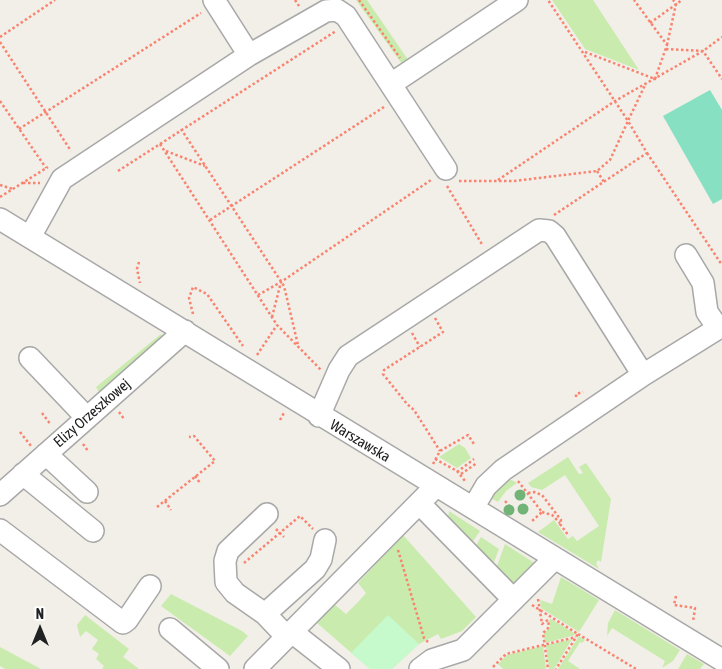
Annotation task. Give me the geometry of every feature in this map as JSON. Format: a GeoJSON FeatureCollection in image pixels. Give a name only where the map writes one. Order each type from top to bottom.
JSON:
{"type":"FeatureCollection","features":[{"type":"Feature","properties":{"kind":"street"},"geometry":{"type":"LineString","coordinates":[[395,91],[409,72],[516,0]]}},
{"type":"Feature","properties":{"kind":"street"},"geometry":{"type":"LineString","coordinates":[[215,2],[249,54]]}},
{"type":"Feature","properties":{"kind":"street"},"geometry":{"type":"LineString","coordinates":[[30,237],[62,178],[249,54],[326,11],[337,10],[350,22],[395,91],[445,174]]}},
{"type":"Feature","properties":{"kind":"street","name":"Warszawska"},"geometry":{"type":"LineString","coordinates":[[1,222],[189,324],[319,416],[722,660]]}},
{"type":"Feature","properties":{"kind":"street"},"geometry":{"type":"LineString","coordinates":[[319,416],[348,356],[535,231],[549,231],[555,236],[643,376]]}},
{"type":"Feature","properties":{"kind":"street"},"geometry":{"type":"LineString","coordinates":[[473,508],[486,486],[503,470],[720,327],[707,312],[703,283],[686,255]]}},
{"type":"Feature","properties":{"kind":"street","name":"Elizy Orzeszkowej"},"geometry":{"type":"LineString","coordinates":[[0,494],[23,474],[40,452],[86,418],[189,324]]}},
{"type":"Feature","properties":{"kind":"street"},"geometry":{"type":"LineString","coordinates":[[30,358],[86,418]]}},
{"type":"Feature","properties":{"kind":"street"},"geometry":{"type":"LineString","coordinates":[[40,452],[87,492]]}},
{"type":"Feature","properties":{"kind":"street"},"geometry":{"type":"LineString","coordinates":[[23,474],[94,531]]}},
{"type":"Feature","properties":{"kind":"street"},"geometry":{"type":"LineString","coordinates":[[255,669],[436,486]]}},
{"type":"Feature","properties":{"kind":"street"},"geometry":{"type":"LineString","coordinates":[[420,503],[514,597]]}},
{"type":"Feature","properties":{"kind":"street"},"geometry":{"type":"LineString","coordinates":[[267,514],[228,551],[224,572],[226,582],[235,593],[265,614],[289,635],[339,669]]}},
{"type":"Feature","properties":{"kind":"street"},"geometry":{"type":"LineString","coordinates":[[0,530],[123,622],[127,620],[150,586]]}},
{"type":"Feature","properties":{"kind":"street"},"geometry":{"type":"LineString","coordinates":[[265,614],[315,569],[321,559],[325,540]]}},
{"type":"Feature","properties":{"kind":"street"},"geometry":{"type":"LineString","coordinates":[[420,669],[432,660],[450,661],[555,558]]}},
{"type":"Feature","properties":{"kind":"street"},"geometry":{"type":"LineString","coordinates":[[170,629],[218,669]]}},
{"type":"Feature","properties":{"kind":"path"},"geometry":{"type":"LineString","coordinates":[[0,38],[55,0]]}},
{"type":"Feature","properties":{"kind":"path"},"geometry":{"type":"LineString","coordinates":[[359,0],[409,72]]}},
{"type":"Feature","properties":{"kind":"path"},"geometry":{"type":"LineString","coordinates":[[548,0],[584,51],[647,153],[722,265]]}},
{"type":"Feature","properties":{"kind":"path"},"geometry":{"type":"LineString","coordinates":[[634,0],[666,47]]}},
{"type":"Feature","properties":{"kind":"path"},"geometry":{"type":"LineString","coordinates":[[655,79],[666,47],[676,4],[673,0]]}},
{"type":"Feature","properties":{"kind":"path"},"geometry":{"type":"LineString","coordinates":[[650,23],[682,0]]}},
{"type":"Feature","properties":{"kind":"path"},"geometry":{"type":"LineString","coordinates":[[19,129],[215,2]]}},
{"type":"Feature","properties":{"kind":"path"},"geometry":{"type":"LineString","coordinates":[[118,171],[350,22]]}},
{"type":"Feature","properties":{"kind":"path"},"geometry":{"type":"LineString","coordinates":[[497,181],[615,101],[703,51],[722,37]]}},
{"type":"Feature","properties":{"kind":"path"},"geometry":{"type":"LineString","coordinates":[[0,42],[72,152],[65,156]]}},
{"type":"Feature","properties":{"kind":"path"},"geometry":{"type":"LineString","coordinates":[[666,47],[703,51],[722,78]]}},
{"type":"Feature","properties":{"kind":"path"},"geometry":{"type":"LineString","coordinates":[[584,51],[655,79]]}},
{"type":"Feature","properties":{"kind":"path"},"geometry":{"type":"LineString","coordinates":[[258,295],[281,282],[445,174],[497,181],[597,171],[610,160],[645,84]]}},
{"type":"Feature","properties":{"kind":"path"},"geometry":{"type":"LineString","coordinates":[[210,220],[395,91]]}},
{"type":"Feature","properties":{"kind":"path"},"geometry":{"type":"LineString","coordinates":[[0,101],[58,186]]}},
{"type":"Feature","properties":{"kind":"path"},"geometry":{"type":"LineString","coordinates":[[181,129],[232,204],[281,282],[286,292],[285,297],[298,347]]}},
{"type":"Feature","properties":{"kind":"path"},"geometry":{"type":"LineString","coordinates":[[160,144],[277,325],[334,382]]}},
{"type":"Feature","properties":{"kind":"path"},"geometry":{"type":"LineString","coordinates":[[164,150],[205,166]]}},
{"type":"Feature","properties":{"kind":"path"},"geometry":{"type":"LineString","coordinates":[[547,219],[647,153]]}},
{"type":"Feature","properties":{"kind":"path"},"geometry":{"type":"LineString","coordinates":[[0,197],[52,164]]}},
{"type":"Feature","properties":{"kind":"path"},"geometry":{"type":"LineString","coordinates":[[597,171],[604,182]]}},
{"type":"Feature","properties":{"kind":"path"},"geometry":{"type":"LineString","coordinates":[[445,174],[483,246]]}},
{"type":"Feature","properties":{"kind":"path"},"geometry":{"type":"LineString","coordinates":[[0,185],[13,189]]}},
{"type":"Feature","properties":{"kind":"path"},"geometry":{"type":"LineString","coordinates":[[139,262],[137,269],[141,286]]}},
{"type":"Feature","properties":{"kind":"path"},"geometry":{"type":"LineString","coordinates":[[272,317],[281,282]]}},
{"type":"Feature","properties":{"kind":"path"},"geometry":{"type":"LineString","coordinates":[[189,324],[190,298],[193,287],[207,294],[248,354]]}},
{"type":"Feature","properties":{"kind":"path"},"geometry":{"type":"LineString","coordinates":[[279,290],[285,297]]}},
{"type":"Feature","properties":{"kind":"path"},"geometry":{"type":"LineString","coordinates":[[433,315],[442,332],[384,370],[384,374],[406,404],[414,410],[440,451]]}},
{"type":"Feature","properties":{"kind":"path"},"geometry":{"type":"LineString","coordinates":[[262,347],[277,325]]}},
{"type":"Feature","properties":{"kind":"path"},"geometry":{"type":"LineString","coordinates":[[42,413],[57,432]]}},
{"type":"Feature","properties":{"kind":"path"},"geometry":{"type":"LineString","coordinates":[[20,432],[40,452]]}},
{"type":"Feature","properties":{"kind":"path"},"geometry":{"type":"LineString","coordinates":[[465,481],[458,472],[435,461],[440,451],[468,435],[474,444]]}},
{"type":"Feature","properties":{"kind":"path"},"geometry":{"type":"LineString","coordinates":[[157,506],[215,461],[194,436],[189,437]]}},
{"type":"Feature","properties":{"kind":"path"},"geometry":{"type":"LineString","coordinates":[[458,472],[474,459]]}},
{"type":"Feature","properties":{"kind":"path"},"geometry":{"type":"LineString","coordinates":[[461,474],[477,463]]}},
{"type":"Feature","properties":{"kind":"path"},"geometry":{"type":"LineString","coordinates":[[503,470],[518,480],[542,512],[552,515],[569,536]]}},
{"type":"Feature","properties":{"kind":"path"},"geometry":{"type":"LineString","coordinates":[[195,476],[200,484]]}},
{"type":"Feature","properties":{"kind":"path"},"geometry":{"type":"LineString","coordinates":[[528,493],[542,494],[561,520],[560,524]]}},
{"type":"Feature","properties":{"kind":"path"},"geometry":{"type":"LineString","coordinates":[[165,500],[171,510]]}},
{"type":"Feature","properties":{"kind":"path"},"geometry":{"type":"LineString","coordinates":[[526,527],[550,507]]}},
{"type":"Feature","properties":{"kind":"path"},"geometry":{"type":"LineString","coordinates":[[240,567],[300,516],[325,540]]}},
{"type":"Feature","properties":{"kind":"path"},"geometry":{"type":"LineString","coordinates":[[392,531],[424,638],[450,661]]}},
{"type":"Feature","properties":{"kind":"path"},"geometry":{"type":"LineString","coordinates":[[535,578],[542,624],[552,617]]}},
{"type":"Feature","properties":{"kind":"path"},"geometry":{"type":"LineString","coordinates":[[676,596],[674,605],[695,608],[691,627]]}},
{"type":"Feature","properties":{"kind":"path"},"geometry":{"type":"LineString","coordinates":[[514,597],[539,609],[577,635],[636,669]]}},
{"type":"Feature","properties":{"kind":"path"},"geometry":{"type":"LineString","coordinates":[[548,620],[549,627],[543,633],[548,669]]}},
{"type":"Feature","properties":{"kind":"path"},"geometry":{"type":"LineString","coordinates":[[494,667],[506,654],[577,635]]}},
{"type":"Feature","properties":{"kind":"path"},"geometry":{"type":"LineString","coordinates":[[556,669],[577,635]]}},
{"type":"Feature","properties":{"kind":"green space"},"geometry":{"type":"Polygon","coordinates":[[[356,0],[367,0],[411,64],[405,68],[356,0]]]}},
{"type":"Feature","properties":{"kind":"green space"},"geometry":{"type":"Polygon","coordinates":[[[552,0],[593,0],[639,70],[585,49],[552,0]]]}},
{"type":"Feature","properties":{"kind":"green space"},"geometry":{"type":"Polygon","coordinates":[[[710,90],[722,110],[722,199],[713,204],[663,116],[710,90]]]}},
{"type":"Feature","properties":{"kind":"green space"},"geometry":{"type":"Polygon","coordinates":[[[161,334],[164,339],[99,392],[96,387],[161,334]]]}},
{"type":"Feature","properties":{"kind":"green space"},"geometry":{"type":"Polygon","coordinates":[[[459,444],[465,448],[471,458],[457,468],[439,457],[459,444]]]}},
{"type":"Feature","properties":{"kind":"green space"},"geometry":{"type":"Polygon","coordinates":[[[568,457],[579,474],[583,473],[579,467],[586,463],[611,499],[601,562],[598,560],[596,563],[599,569],[538,532],[554,520],[568,539],[573,536],[577,541],[599,526],[565,475],[542,490],[531,487],[528,483],[568,457]]]}},
{"type":"Feature","properties":{"kind":"green space"},"geometry":{"type":"Polygon","coordinates":[[[506,477],[517,483],[506,491],[498,502],[491,498],[506,477]]]}},
{"type":"Feature","properties":{"kind":"green space"},"geometry":{"type":"Polygon","coordinates":[[[449,511],[480,531],[469,547],[447,525],[449,511]]]}},
{"type":"Feature","properties":{"kind":"green space"},"geometry":{"type":"Polygon","coordinates":[[[403,535],[476,617],[462,631],[441,639],[438,634],[419,644],[392,669],[370,669],[317,623],[334,604],[346,614],[358,602],[366,593],[358,583],[403,535]]]}},
{"type":"Feature","properties":{"kind":"green space"},"geometry":{"type":"Polygon","coordinates":[[[481,537],[499,549],[491,570],[473,551],[481,537]]]}},
{"type":"Feature","properties":{"kind":"green space"},"geometry":{"type":"Polygon","coordinates":[[[505,544],[539,566],[513,591],[494,574],[505,544]]]}},
{"type":"Feature","properties":{"kind":"green space"},"geometry":{"type":"Polygon","coordinates":[[[561,577],[599,600],[579,632],[541,608],[540,600],[552,604],[561,577]]]}},
{"type":"Feature","properties":{"kind":"green space"},"geometry":{"type":"Polygon","coordinates":[[[171,594],[242,631],[248,636],[230,656],[161,606],[171,594]]]}},
{"type":"Feature","properties":{"kind":"green space"},"geometry":{"type":"Polygon","coordinates":[[[615,610],[680,650],[673,661],[662,668],[665,661],[612,628],[607,636],[608,623],[615,610]]]}},
{"type":"Feature","properties":{"kind":"green space"},"geometry":{"type":"Polygon","coordinates":[[[85,615],[129,649],[123,657],[139,669],[102,669],[104,666],[96,659],[99,654],[92,649],[98,640],[86,631],[80,637],[77,625],[85,615]]]}},
{"type":"Feature","properties":{"kind":"green space"},"geometry":{"type":"Polygon","coordinates":[[[388,615],[419,644],[392,669],[370,669],[351,653],[388,615]]]}},
{"type":"Feature","properties":{"kind":"green space"},"geometry":{"type":"Polygon","coordinates":[[[551,619],[576,634],[545,643],[544,633],[550,627],[549,620],[551,619]]]}},
{"type":"Feature","properties":{"kind":"green space"},"geometry":{"type":"Polygon","coordinates":[[[579,636],[585,640],[582,643],[580,642],[568,661],[580,669],[558,669],[579,636]]]}},
{"type":"Feature","properties":{"kind":"green space"},"geometry":{"type":"Polygon","coordinates":[[[572,639],[554,669],[549,669],[546,645],[572,639]]]}},
{"type":"Feature","properties":{"kind":"green space"},"geometry":{"type":"Polygon","coordinates":[[[543,646],[546,669],[503,669],[498,664],[507,655],[543,646]]]}},
{"type":"Feature","properties":{"kind":"green space"},"geometry":{"type":"Polygon","coordinates":[[[0,647],[41,669],[5,669],[0,666],[0,647]]]}},
{"type":"Feature","properties":{"kind":"green space"},"geometry":{"type":"Polygon","coordinates":[[[687,654],[704,664],[700,669],[678,669],[687,654]]]}}]}
